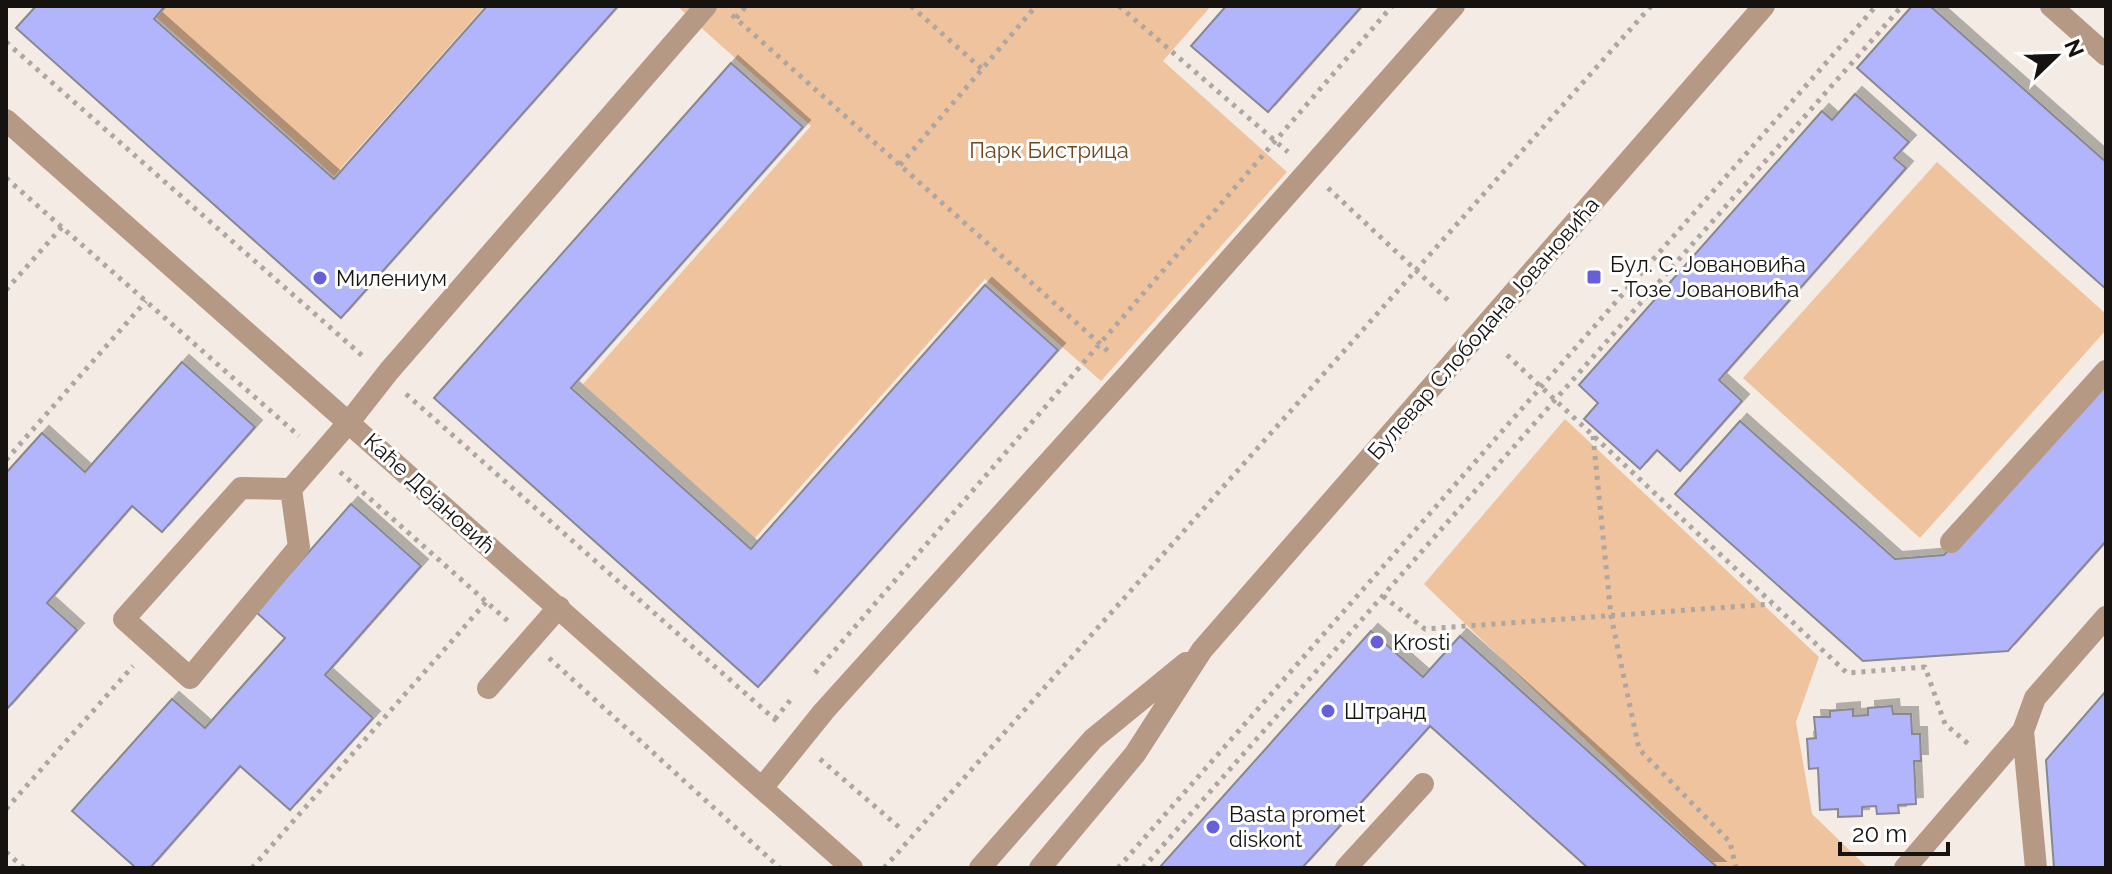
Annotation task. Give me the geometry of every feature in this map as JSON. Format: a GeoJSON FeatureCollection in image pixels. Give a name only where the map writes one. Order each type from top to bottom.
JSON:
{"type":"FeatureCollection","features":[{"type":"Feature","properties":{"kind":"street"},"geometry":{"type":"LineString","coordinates":[[291,489],[241,488],[124,619],[190,678],[299,547],[291,489],[706,6]]}},
{"type":"Feature","properties":{"kind":"street"},"geometry":{"type":"LineString","coordinates":[[762,788],[835,699],[1454,6]]}},
{"type":"Feature","properties":{"kind":"street","name":"Булевар Слободана Јовановића"},"geometry":{"type":"LineString","coordinates":[[1040,868],[1135,754],[1202,650],[1764,6]]}},
{"type":"Feature","properties":{"kind":"street"},"geometry":{"type":"LineString","coordinates":[[2051,6],[2106,55]]}},
{"type":"Feature","properties":{"kind":"street","name":"Каће Дејановић"},"geometry":{"type":"LineString","coordinates":[[6,120],[852,868]]}},
{"type":"Feature","properties":{"kind":"street"},"geometry":{"type":"LineString","coordinates":[[1951,542],[2106,371]]}},
{"type":"Feature","properties":{"kind":"street"},"geometry":{"type":"LineString","coordinates":[[488,688],[559,607]]}},
{"type":"Feature","properties":{"kind":"street"},"geometry":{"type":"LineString","coordinates":[[1905,868],[2023,731],[2035,698],[2106,617]]}},
{"type":"Feature","properties":{"kind":"street","name":"Булевар Слободана Јовановића"},"geometry":{"type":"LineString","coordinates":[[980,868],[1093,739],[1202,650]]}},
{"type":"Feature","properties":{"kind":"street"},"geometry":{"type":"LineString","coordinates":[[2023,731],[2036,868]]}},
{"type":"Feature","properties":{"kind":"street"},"geometry":{"type":"LineString","coordinates":[[1346,868],[1423,784]]}},
{"type":"Feature","properties":{"kind":"path"},"geometry":{"type":"LineString","coordinates":[[736,18],[746,6]]}},
{"type":"Feature","properties":{"kind":"path"},"geometry":{"type":"LineString","coordinates":[[911,6],[982,69]]}},
{"type":"Feature","properties":{"kind":"path"},"geometry":{"type":"LineString","coordinates":[[900,165],[1036,6]]}},
{"type":"Feature","properties":{"kind":"path"},"geometry":{"type":"LineString","coordinates":[[1119,6],[1309,170],[1451,303]]}},
{"type":"Feature","properties":{"kind":"path"},"geometry":{"type":"LineString","coordinates":[[805,684],[1392,6]]}},
{"type":"Feature","properties":{"kind":"path"},"geometry":{"type":"LineString","coordinates":[[884,868],[1651,6]]}},
{"type":"Feature","properties":{"kind":"path"},"geometry":{"type":"LineString","coordinates":[[1118,868],[1876,6]]}},
{"type":"Feature","properties":{"kind":"path"},"geometry":{"type":"LineString","coordinates":[[1143,868],[1902,6]]}},
{"type":"Feature","properties":{"kind":"path"},"geometry":{"type":"LineString","coordinates":[[729,12],[1131,371]]}},
{"type":"Feature","properties":{"kind":"path"},"geometry":{"type":"LineString","coordinates":[[6,42],[900,828]]}},
{"type":"Feature","properties":{"kind":"path"},"geometry":{"type":"LineString","coordinates":[[6,178],[487,601],[780,868]]}},
{"type":"Feature","properties":{"kind":"path"},"geometry":{"type":"LineString","coordinates":[[6,290],[62,227]]}},
{"type":"Feature","properties":{"kind":"path"},"geometry":{"type":"LineString","coordinates":[[6,460],[146,301]]}},
{"type":"Feature","properties":{"kind":"path"},"geometry":{"type":"LineString","coordinates":[[1507,355],[1847,673],[1925,667],[1945,724],[1973,749]]}},
{"type":"Feature","properties":{"kind":"path"},"geometry":{"type":"LineString","coordinates":[[1593,436],[1611,616],[1639,749],[1730,842],[1736,868]]}},
{"type":"Feature","properties":{"kind":"path"},"geometry":{"type":"LineString","coordinates":[[1383,596],[1425,629],[1773,604]]}},
{"type":"Feature","properties":{"kind":"path"},"geometry":{"type":"LineString","coordinates":[[252,868],[487,601]]}},
{"type":"Feature","properties":{"kind":"path"},"geometry":{"type":"LineString","coordinates":[[6,809],[152,644]]}},
{"type":"Feature","properties":{"kind":"path"},"geometry":{"type":"LineString","coordinates":[[775,719],[795,695]]}},
{"type":"Feature","properties":{"kind":"path"},"geometry":{"type":"LineString","coordinates":[[6,852],[24,868]]}},
{"type":"Feature","properties":{"kind":"green space"},"geometry":{"type":"Polygon","coordinates":[[[166,6],[485,6],[334,176],[156,17],[166,6]]]}},
{"type":"Feature","properties":{"kind":"green space","name":"Парк Бистрица"},"geometry":{"type":"Polygon","coordinates":[[[677,6],[1211,6],[1163,61],[1287,172],[1101,381],[985,279],[755,538],[583,384],[811,126],[677,6]]]}},
{"type":"Feature","properties":{"kind":"green space"},"geometry":{"type":"Polygon","coordinates":[[[1937,162],[2106,314],[2106,330],[1920,538],[1743,378],[1937,162]]]}},
{"type":"Feature","properties":{"kind":"green space"},"geometry":{"type":"Polygon","coordinates":[[[1565,419],[1819,657],[1796,722],[1812,814],[1868,868],[1718,868],[1424,584],[1565,419]]]}},
{"type":"Feature","properties":{"kind":"building"},"geometry":{"type":"Polygon","coordinates":[[[36,6],[165,6],[154,19],[334,179],[487,6],[618,6],[341,318],[16,28],[36,6]]]}},
{"type":"Feature","properties":{"kind":"building"},"geometry":{"type":"Polygon","coordinates":[[[1226,6],[1362,6],[1268,112],[1191,46],[1226,6]]]}},
{"type":"Feature","properties":{"kind":"building"},"geometry":{"type":"Polygon","coordinates":[[[1912,6],[1930,6],[2106,162],[2106,289],[1857,68],[1912,6]]]}},
{"type":"Feature","properties":{"kind":"building"},"geometry":{"type":"Polygon","coordinates":[[[731,63],[803,127],[571,388],[751,549],[985,285],[1058,350],[758,687],[434,398],[731,63]]]}},
{"type":"Feature","properties":{"kind":"building"},"geometry":{"type":"Polygon","coordinates":[[[1855,94],[1909,142],[1894,158],[1906,168],[1719,380],[1742,401],[1680,471],[1657,450],[1640,469],[1584,419],[1598,403],[1579,385],[1822,111],[1832,120],[1855,94]]]}},
{"type":"Feature","properties":{"kind":"building"},"geometry":{"type":"Polygon","coordinates":[[[182,362],[255,427],[162,532],[132,506],[47,603],[77,630],[6,710],[6,473],[42,433],[85,472],[182,362]]]}},
{"type":"Feature","properties":{"kind":"building"},"geometry":{"type":"Polygon","coordinates":[[[2106,373],[2106,541],[2008,651],[1863,661],[1675,494],[1740,421],[1895,559],[1944,555],[2106,373]]]}},
{"type":"Feature","properties":{"kind":"building"},"geometry":{"type":"Polygon","coordinates":[[[351,504],[421,566],[325,675],[373,718],[290,810],[240,766],[150,868],[136,868],[72,811],[172,699],[205,728],[285,638],[256,612],[351,504]]]}},
{"type":"Feature","properties":{"kind":"building"},"geometry":{"type":"Polygon","coordinates":[[[1371,631],[1423,677],[1460,636],[1718,868],[1588,868],[1430,726],[1302,868],[1159,868],[1371,631]]]}},
{"type":"Feature","properties":{"kind":"building"},"geometry":{"type":"Polygon","coordinates":[[[2106,691],[2106,868],[2054,868],[2046,760],[2106,691]]]}},
{"type":"Feature","properties":{"kind":"building"},"geometry":{"type":"Polygon","coordinates":[[[1892,706],[1893,714],[1911,714],[1912,734],[1920,734],[1921,761],[1914,761],[1916,804],[1898,805],[1899,813],[1877,814],[1876,806],[1862,807],[1862,816],[1838,817],[1838,809],[1820,810],[1818,768],[1809,769],[1807,739],[1816,738],[1814,717],[1830,717],[1830,711],[1853,709],[1853,716],[1868,715],[1868,708],[1892,706]]]}},
{"type":"Feature","properties":{"kind":"place","name":"Бул. С. Јовановића - Тозе Јовановића"},"geometry":{"type":"Point","coordinates":[1594,277]}},
{"type":"Feature","properties":{"kind":"place","name":"Милениум"},"geometry":{"type":"Point","coordinates":[320,278]}},
{"type":"Feature","properties":{"kind":"place","name":"Krosti"},"geometry":{"type":"Point","coordinates":[1377,642]}},
{"type":"Feature","properties":{"kind":"place","name":"Штранд"},"geometry":{"type":"Point","coordinates":[1328,711]}},
{"type":"Feature","properties":{"kind":"place","name":"Basta promet diskont"},"geometry":{"type":"Point","coordinates":[1213,827]}}]}
